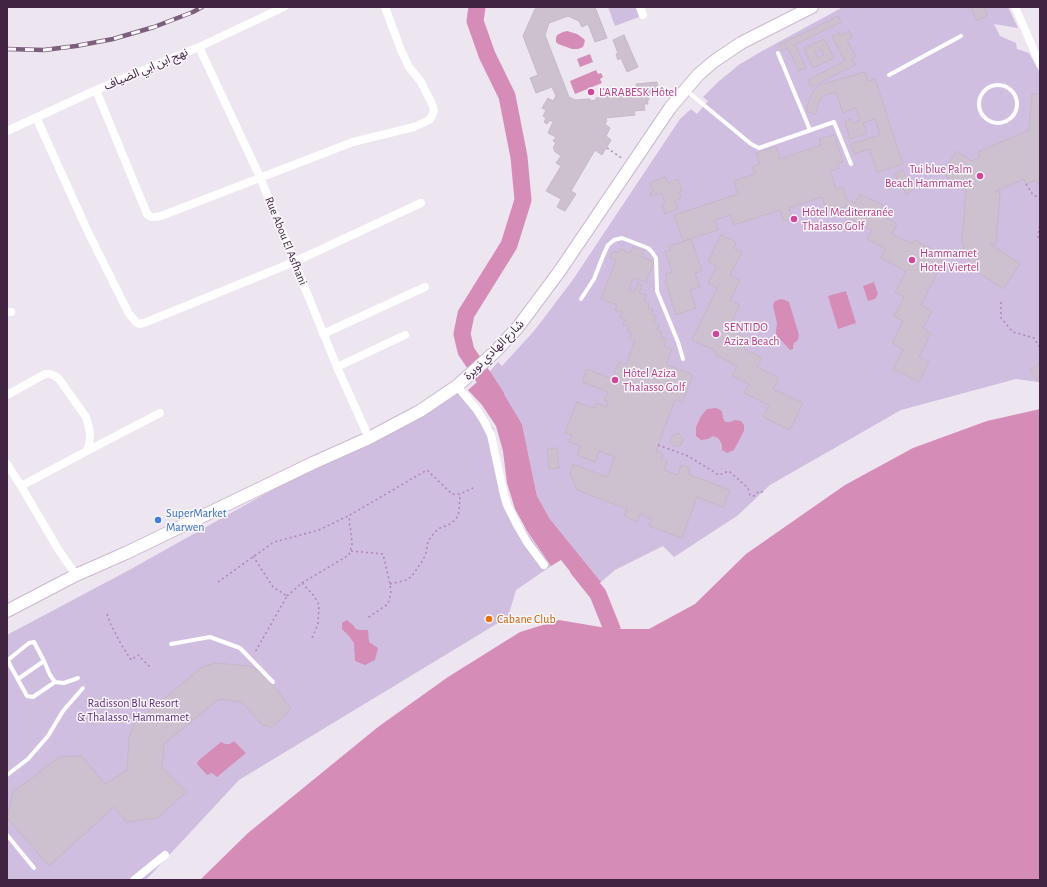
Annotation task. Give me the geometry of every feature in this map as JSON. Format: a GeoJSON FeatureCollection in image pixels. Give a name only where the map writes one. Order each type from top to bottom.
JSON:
{"type":"FeatureCollection","features":[{"type":"Feature","properties":{"kind":"street","name":"نهج ابن ابي الضياف"},"geometry":{"type":"LineString","coordinates":[[7,131],[284,7]]}},
{"type":"Feature","properties":{"kind":"street"},"geometry":{"type":"LineString","coordinates":[[96,90],[147,214],[151,217],[161,216],[353,142],[414,127],[424,123],[432,116],[434,111],[433,106],[421,82],[409,67],[385,7]]}},
{"type":"Feature","properties":{"kind":"street"},"geometry":{"type":"LineString","coordinates":[[640,7],[643,15]]}},
{"type":"Feature","properties":{"kind":"street","name":"شارع الهادي نويرة"},"geometry":{"type":"LineString","coordinates":[[7,611],[76,575],[126,553],[313,463],[369,438],[420,411],[460,384],[496,351],[518,327],[551,283],[670,108],[698,75],[713,62],[741,43],[812,7]]}},
{"type":"Feature","properties":{"kind":"street"},"geometry":{"type":"LineString","coordinates":[[1015,7],[1037,51],[1040,64]]}},
{"type":"Feature","properties":{"kind":"street","name":"Rue Abou El Asfhani"},"geometry":{"type":"LineString","coordinates":[[199,46],[260,177],[323,334],[369,438]]}},
{"type":"Feature","properties":{"kind":"street"},"geometry":{"type":"LineString","coordinates":[[36,118],[88,232],[129,314],[139,324],[294,262],[421,203]]}},
{"type":"Feature","properties":{"kind":"street"},"geometry":{"type":"LineString","coordinates":[[323,334],[426,287]]}},
{"type":"Feature","properties":{"kind":"street"},"geometry":{"type":"LineString","coordinates":[[337,367],[405,335]]}},
{"type":"Feature","properties":{"kind":"street"},"geometry":{"type":"LineString","coordinates":[[7,395],[45,374],[55,376],[86,417],[90,434],[87,451]]}},
{"type":"Feature","properties":{"kind":"street"},"geometry":{"type":"LineString","coordinates":[[460,384],[491,435],[504,495],[516,525],[544,565]]}},
{"type":"Feature","properties":{"kind":"street"},"geometry":{"type":"LineString","coordinates":[[21,486],[160,413]]}},
{"type":"Feature","properties":{"kind":"street"},"geometry":{"type":"LineString","coordinates":[[7,464],[58,549],[76,575]]}},
{"type":"Feature","properties":{"kind":"street"},"geometry":{"type":"LineString","coordinates":[[134,880],[165,855]]}},
{"type":"Feature","properties":{"kind":"lane"},"geometry":{"type":"LineString","coordinates":[[889,75],[961,36]]}},
{"type":"Feature","properties":{"kind":"lane"},"geometry":{"type":"LineString","coordinates":[[778,53],[810,130]]}},
{"type":"Feature","properties":{"kind":"lane"},"geometry":{"type":"LineString","coordinates":[[995,85],[1009,89],[1014,94],[1017,101],[1016,109],[1013,115],[1008,120],[1001,123],[993,123],[986,119],[981,114],[979,107],[979,99],[982,93],[995,85]]}},
{"type":"Feature","properties":{"kind":"lane"},"geometry":{"type":"LineString","coordinates":[[685,90],[751,144],[759,148],[834,122],[851,164]]}},
{"type":"Feature","properties":{"kind":"lane"},"geometry":{"type":"LineString","coordinates":[[581,299],[594,279],[608,245],[614,240],[622,238],[648,248],[656,258],[657,291],[678,342],[683,359]]}},
{"type":"Feature","properties":{"kind":"lane"},"geometry":{"type":"LineString","coordinates":[[171,644],[210,637],[240,648],[273,682]]}},
{"type":"Feature","properties":{"kind":"lane"},"geometry":{"type":"LineString","coordinates":[[55,682],[34,642],[29,643],[8,661],[27,696],[33,697],[55,682],[64,683],[78,678]]}},
{"type":"Feature","properties":{"kind":"lane"},"geometry":{"type":"LineString","coordinates":[[18,679],[44,661]]}},
{"type":"Feature","properties":{"kind":"lane"},"geometry":{"type":"LineString","coordinates":[[7,776],[28,759],[48,736],[63,711],[83,688]]}},
{"type":"Feature","properties":{"kind":"lane"},"geometry":{"type":"LineString","coordinates":[[7,835],[34,868]]}},
{"type":"Feature","properties":{"kind":"path"},"geometry":{"type":"LineString","coordinates":[[607,148],[619,156]]}},
{"type":"Feature","properties":{"kind":"path"},"geometry":{"type":"LineString","coordinates":[[1026,184],[1033,195],[1040,198]]}},
{"type":"Feature","properties":{"kind":"path"},"geometry":{"type":"LineString","coordinates":[[1040,221],[1038,238],[1040,239]]}},
{"type":"Feature","properties":{"kind":"path"},"geometry":{"type":"LineString","coordinates":[[1001,302],[1001,318],[1013,332],[1034,338],[1040,348]]}},
{"type":"Feature","properties":{"kind":"path"},"geometry":{"type":"LineString","coordinates":[[658,445],[688,456],[719,476],[729,471],[748,488],[750,495],[754,496],[759,490],[763,492]]}},
{"type":"Feature","properties":{"kind":"path"},"geometry":{"type":"LineString","coordinates":[[218,582],[274,542],[319,530],[350,515],[427,470],[452,494],[460,494],[473,488]]}},
{"type":"Feature","properties":{"kind":"path"},"geometry":{"type":"LineString","coordinates":[[390,584],[407,580],[412,576],[423,560],[428,541],[440,528],[450,524],[456,519],[459,512],[460,494]]}},
{"type":"Feature","properties":{"kind":"path"},"geometry":{"type":"LineString","coordinates":[[251,659],[287,596],[302,582],[349,556],[352,545],[349,522],[350,515]]}},
{"type":"Feature","properties":{"kind":"path"},"geometry":{"type":"LineString","coordinates":[[350,551],[383,554],[391,593],[388,604],[366,619]]}},
{"type":"Feature","properties":{"kind":"path"},"geometry":{"type":"LineString","coordinates":[[253,556],[273,587],[287,596]]}},
{"type":"Feature","properties":{"kind":"path"},"geometry":{"type":"LineString","coordinates":[[302,582],[314,596],[319,605],[318,624],[312,638]]}},
{"type":"Feature","properties":{"kind":"path"},"geometry":{"type":"LineString","coordinates":[[107,614],[111,625],[131,660],[138,655],[150,667]]}},
{"type":"Feature","properties":{"kind":"green space"},"geometry":{"type":"Polygon","coordinates":[[[608,7],[636,7],[639,17],[615,26],[608,7]]]}},
{"type":"Feature","properties":{"kind":"green space"},"geometry":{"type":"Polygon","coordinates":[[[843,7],[1008,7],[1018,28],[994,24],[1000,36],[1016,43],[1017,49],[1029,53],[1040,73],[1040,380],[1038,382],[1016,379],[901,410],[770,485],[737,516],[674,557],[663,546],[615,570],[601,582],[550,519],[537,496],[522,424],[490,371],[498,362],[502,366],[534,331],[572,281],[680,119],[691,109],[697,114],[708,101],[703,97],[718,82],[740,64],[843,7]]]}},
{"type":"Feature","properties":{"kind":"green space","name":"Radisson Blu Resort & Thalasso, Hammamet"},"geometry":{"type":"Polygon","coordinates":[[[456,387],[477,408],[493,428],[511,510],[551,566],[516,590],[508,617],[239,780],[146,880],[7,880],[7,635],[131,569],[456,387]]]}},
{"type":"Feature","properties":{"kind":"shaded area"},"geometry":{"type":"Polygon","coordinates":[[[567,31],[577,34],[584,39],[585,41],[583,47],[572,49],[558,44],[556,42],[557,35],[567,31]]]}},
{"type":"Feature","properties":{"kind":"shaded area"},"geometry":{"type":"Polygon","coordinates":[[[590,54],[593,62],[580,67],[577,59],[590,54]]]}},
{"type":"Feature","properties":{"kind":"shaded area"},"geometry":{"type":"Polygon","coordinates":[[[596,70],[598,74],[601,73],[603,77],[600,79],[602,83],[575,94],[570,81],[596,70]]]}},
{"type":"Feature","properties":{"kind":"shaded area"},"geometry":{"type":"Polygon","coordinates":[[[874,282],[878,294],[875,299],[868,301],[863,286],[874,282]]]}},
{"type":"Feature","properties":{"kind":"shaded area"},"geometry":{"type":"Polygon","coordinates":[[[846,291],[856,323],[838,329],[828,296],[846,291]]]}},
{"type":"Feature","properties":{"kind":"shaded area"},"geometry":{"type":"Polygon","coordinates":[[[781,299],[789,302],[799,335],[798,340],[794,343],[793,349],[790,350],[776,335],[777,323],[773,306],[774,302],[781,299]]]}},
{"type":"Feature","properties":{"kind":"shaded area"},"geometry":{"type":"Polygon","coordinates":[[[490,371],[522,424],[537,496],[550,519],[601,582],[587,593],[561,560],[551,566],[527,531],[515,509],[507,483],[503,451],[496,426],[482,405],[468,390],[490,371]]]}},
{"type":"Feature","properties":{"kind":"shaded area"},"geometry":{"type":"Polygon","coordinates":[[[716,408],[722,411],[725,422],[735,420],[741,421],[744,425],[744,431],[734,450],[727,453],[722,450],[722,444],[718,438],[713,436],[708,439],[701,440],[696,436],[696,427],[701,416],[707,409],[716,408]]]}},
{"type":"Feature","properties":{"kind":"shaded area"},"geometry":{"type":"Polygon","coordinates":[[[1040,409],[1040,880],[200,880],[248,833],[378,727],[448,677],[520,632],[559,620],[612,629],[649,629],[695,604],[746,554],[845,485],[913,448],[987,421],[1040,409]]]}},
{"type":"Feature","properties":{"kind":"shaded area"},"geometry":{"type":"Polygon","coordinates":[[[347,620],[356,629],[368,630],[369,642],[378,648],[375,660],[365,665],[355,661],[354,643],[342,629],[342,623],[347,620]]]}},
{"type":"Feature","properties":{"kind":"shaded area"},"geometry":{"type":"Polygon","coordinates":[[[234,741],[246,753],[217,777],[212,773],[207,775],[197,764],[199,760],[221,742],[230,744],[234,741]]]}},
{"type":"Feature","properties":{"kind":"building"},"geometry":{"type":"Polygon","coordinates":[[[540,7],[595,7],[607,38],[595,42],[588,24],[582,27],[579,21],[568,16],[549,23],[545,35],[569,97],[575,100],[596,100],[596,98],[629,94],[629,90],[637,89],[636,84],[657,82],[658,92],[648,95],[648,104],[644,104],[645,110],[634,111],[635,115],[605,118],[607,120],[605,124],[610,128],[606,136],[611,140],[602,155],[595,150],[571,191],[576,194],[565,211],[557,207],[561,199],[546,191],[561,166],[556,163],[561,156],[554,151],[555,149],[553,148],[556,143],[553,141],[556,137],[548,133],[553,122],[550,120],[547,124],[544,122],[546,118],[543,116],[546,110],[542,108],[548,98],[553,101],[556,96],[552,87],[536,93],[530,78],[538,75],[523,36],[535,9],[540,7]]]}},
{"type":"Feature","properties":{"kind":"building"},"geometry":{"type":"Polygon","coordinates":[[[984,7],[988,15],[977,21],[971,8],[984,7]]]}},
{"type":"Feature","properties":{"kind":"building"},"geometry":{"type":"Polygon","coordinates":[[[838,16],[841,22],[795,45],[806,68],[799,71],[788,48],[782,51],[779,45],[838,16]]]}},
{"type":"Feature","properties":{"kind":"building"},"geometry":{"type":"Polygon","coordinates":[[[849,31],[852,37],[847,40],[856,57],[852,59],[855,65],[811,87],[808,80],[845,61],[832,36],[839,33],[840,36],[849,31]]]}},
{"type":"Feature","properties":{"kind":"building"},"geometry":{"type":"Polygon","coordinates":[[[624,35],[638,67],[627,72],[621,58],[618,60],[616,54],[618,53],[613,40],[624,35]]]}},
{"type":"Feature","properties":{"kind":"building"},"geometry":{"type":"Polygon","coordinates":[[[824,39],[834,58],[813,68],[804,48],[824,39]],[[821,49],[815,52],[818,58],[824,55],[821,49]]]}},
{"type":"Feature","properties":{"kind":"building"},"geometry":{"type":"Polygon","coordinates":[[[865,72],[868,81],[875,79],[903,164],[877,172],[869,149],[854,154],[851,144],[880,135],[875,119],[863,123],[867,133],[850,139],[845,121],[851,119],[853,123],[860,121],[856,108],[843,113],[836,92],[822,97],[818,103],[816,114],[806,112],[809,100],[819,85],[865,72]]]}},
{"type":"Feature","properties":{"kind":"building"},"geometry":{"type":"Polygon","coordinates":[[[1032,94],[1040,94],[1040,183],[1038,184],[1036,180],[1026,184],[1024,179],[994,192],[1000,192],[996,245],[990,244],[1020,264],[1003,289],[973,269],[962,242],[966,190],[942,173],[957,151],[971,161],[980,157],[978,152],[1029,130],[1032,94]]]}},
{"type":"Feature","properties":{"kind":"building","name":"Hammamet Hotel Viertel"},"geometry":{"type":"Polygon","coordinates":[[[834,135],[843,162],[837,164],[839,168],[830,171],[836,189],[843,187],[847,200],[855,203],[860,194],[883,205],[879,214],[897,224],[892,234],[912,244],[914,240],[932,249],[929,254],[943,261],[921,305],[932,311],[923,328],[931,333],[919,357],[929,362],[919,382],[893,369],[903,349],[892,343],[903,321],[894,316],[904,297],[895,292],[906,271],[881,258],[885,248],[867,239],[872,230],[848,218],[853,208],[847,206],[827,212],[822,197],[789,208],[792,218],[784,221],[780,210],[734,225],[730,215],[715,220],[718,230],[683,241],[674,215],[738,194],[734,181],[755,174],[752,167],[760,164],[756,153],[776,147],[780,159],[821,145],[819,139],[834,135]]]}},
{"type":"Feature","properties":{"kind":"building"},"geometry":{"type":"Polygon","coordinates":[[[903,170],[913,190],[906,194],[895,174],[903,170]]]}},
{"type":"Feature","properties":{"kind":"building"},"geometry":{"type":"Polygon","coordinates":[[[665,177],[668,183],[678,179],[682,191],[679,192],[681,198],[675,201],[678,209],[665,214],[662,204],[665,203],[661,193],[651,196],[650,193],[653,192],[650,183],[665,177]]]}},
{"type":"Feature","properties":{"kind":"building","name":"SENTIDO Aziza Beach"},"geometry":{"type":"Polygon","coordinates":[[[721,235],[736,242],[734,248],[742,252],[730,275],[740,280],[730,300],[740,305],[728,329],[748,339],[744,349],[762,358],[757,367],[779,378],[773,389],[803,403],[790,430],[763,417],[769,405],[744,393],[749,384],[732,376],[737,366],[714,354],[716,351],[692,340],[717,288],[708,283],[717,266],[708,261],[721,235]]]}},
{"type":"Feature","properties":{"kind":"building"},"geometry":{"type":"Polygon","coordinates":[[[691,239],[702,271],[695,273],[700,287],[690,290],[696,308],[676,315],[665,280],[667,279],[666,274],[672,272],[665,251],[671,250],[669,246],[691,239]]]}},
{"type":"Feature","properties":{"kind":"building"},"geometry":{"type":"Polygon","coordinates":[[[633,247],[644,251],[642,257],[654,262],[646,282],[633,278],[629,290],[634,292],[638,283],[642,285],[639,293],[646,295],[644,301],[649,303],[648,308],[653,310],[651,314],[656,316],[654,322],[659,325],[657,330],[662,332],[660,337],[667,339],[664,346],[672,349],[666,364],[693,375],[682,402],[675,400],[656,451],[663,454],[661,459],[667,461],[664,470],[678,475],[681,465],[690,468],[688,474],[730,490],[723,507],[697,497],[682,538],[649,526],[652,519],[640,514],[637,522],[624,516],[627,509],[577,490],[570,474],[573,464],[607,477],[615,457],[599,451],[595,462],[577,455],[580,446],[569,442],[572,435],[565,433],[577,402],[594,408],[597,403],[607,407],[608,402],[604,400],[608,392],[582,382],[587,369],[612,379],[619,362],[626,365],[635,341],[629,339],[632,333],[627,331],[629,326],[623,324],[625,319],[620,317],[622,312],[615,310],[617,305],[601,299],[616,260],[610,258],[613,251],[618,253],[620,249],[630,253],[633,247]]]}},
{"type":"Feature","properties":{"kind":"building"},"geometry":{"type":"Polygon","coordinates":[[[1040,363],[1040,380],[1038,382],[1030,370],[1040,363]]]}},
{"type":"Feature","properties":{"kind":"building"},"geometry":{"type":"Polygon","coordinates":[[[679,434],[683,439],[681,445],[674,446],[670,441],[673,435],[679,434]]]}},
{"type":"Feature","properties":{"kind":"building"},"geometry":{"type":"Polygon","coordinates":[[[557,448],[559,468],[549,469],[547,449],[557,448]]]}},
{"type":"Feature","properties":{"kind":"building","name":"Radisson Blu Resort & Thalasso, Hammamet"},"geometry":{"type":"Polygon","coordinates":[[[216,663],[249,666],[265,674],[291,709],[272,727],[262,725],[242,702],[219,699],[164,744],[162,768],[186,792],[158,818],[126,822],[114,807],[49,866],[7,818],[13,792],[59,757],[82,756],[105,784],[127,770],[129,738],[134,724],[202,667],[216,663]]]}},
{"type":"Feature","properties":{"kind":"waterway"},"geometry":{"type":"LineString","coordinates":[[477,7],[475,21],[487,55],[507,96],[519,157],[523,200],[509,245],[466,314],[462,334],[466,351],[496,396]]}},
{"type":"Feature","properties":{"kind":"waterway"},"geometry":{"type":"LineString","coordinates":[[578,569],[598,594],[612,629]]}},
{"type":"Feature","properties":{"kind":"railway"},"geometry":{"type":"LineString","coordinates":[[7,49],[44,50],[113,39],[154,27],[202,7]]}},
{"type":"Feature","properties":{"kind":"place","name":"L'ARABESK Hôtel"},"geometry":{"type":"Point","coordinates":[591,92]}},
{"type":"Feature","properties":{"kind":"place","name":"Tui blue Palm Beach Hammamet"},"geometry":{"type":"Point","coordinates":[980,176]}},
{"type":"Feature","properties":{"kind":"place","name":"Hôtel Mediterranée Thalasso Golf"},"geometry":{"type":"Point","coordinates":[794,219]}},
{"type":"Feature","properties":{"kind":"place","name":"Hammamet Hotel Viertel"},"geometry":{"type":"Point","coordinates":[912,260]}},
{"type":"Feature","properties":{"kind":"place","name":"SENTIDO Aziza Beach"},"geometry":{"type":"Point","coordinates":[716,334]}},
{"type":"Feature","properties":{"kind":"place","name":"Hôtel Aziza Thalasso Golf"},"geometry":{"type":"Point","coordinates":[615,380]}},
{"type":"Feature","properties":{"kind":"place","name":"SuperMarket Marwen"},"geometry":{"type":"Point","coordinates":[158,520]}},
{"type":"Feature","properties":{"kind":"place","name":"Cabane Club"},"geometry":{"type":"Point","coordinates":[489,619]}}]}
